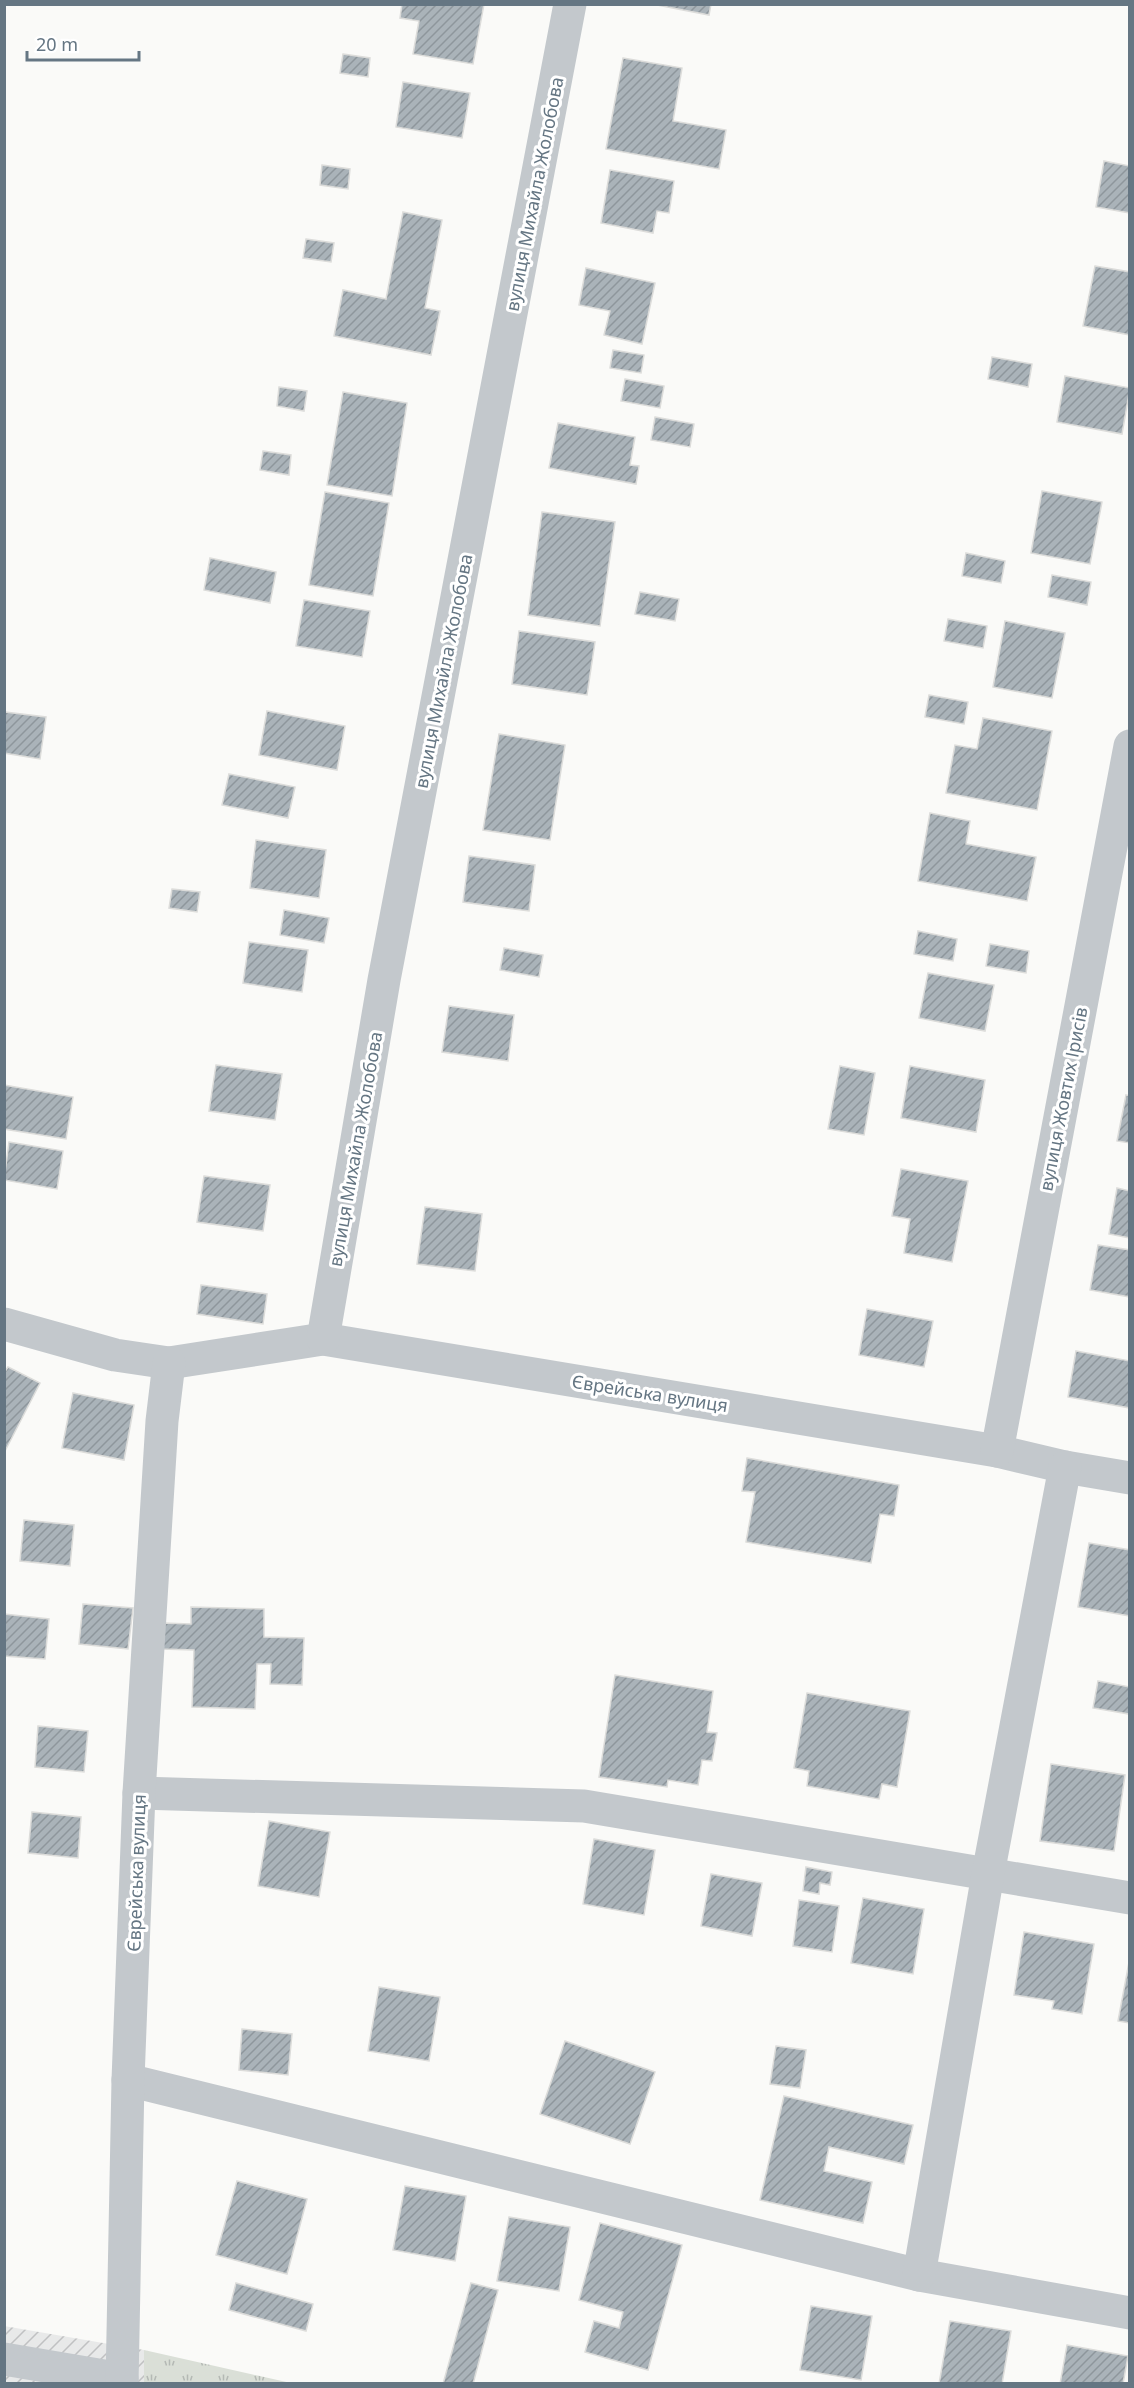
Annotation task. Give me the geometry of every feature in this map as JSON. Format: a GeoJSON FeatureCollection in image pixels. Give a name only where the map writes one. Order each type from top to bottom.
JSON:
{"type":"FeatureCollection","features":[{"type":"Feature","properties":{"kind":"street","name":"вулиця Михайла Жолобова"},"geometry":{"type":"LineString","coordinates":[[323,1339],[384,980],[570,4]]}},
{"type":"Feature","properties":{"kind":"street","name":"вулиця Жовтих Ірисів"},"geometry":{"type":"LineString","coordinates":[[997,1451],[1130,746]]}},
{"type":"Feature","properties":{"kind":"street","name":"Єврейська вулиця"},"geometry":{"type":"LineString","coordinates":[[4,1324],[115,1355],[169,1363],[323,1339],[997,1451],[1065,1467],[1130,1478]]}},
{"type":"Feature","properties":{"kind":"street","name":"Єврейська вулиця"},"geometry":{"type":"LineString","coordinates":[[122,2381],[128,2080],[139,1793],[162,1421],[169,1363]]}},
{"type":"Feature","properties":{"kind":"street"},"geometry":{"type":"LineString","coordinates":[[919,2275],[988,1874],[1065,1467]]}},
{"type":"Feature","properties":{"kind":"street"},"geometry":{"type":"LineString","coordinates":[[139,1793],[584,1806],[1130,1898]]}},
{"type":"Feature","properties":{"kind":"street"},"geometry":{"type":"LineString","coordinates":[[128,2080],[919,2275],[1130,2313]]}},
{"type":"Feature","properties":{"kind":"street"},"geometry":{"type":"LineString","coordinates":[[4,2359],[122,2381]]}},
{"type":"Feature","properties":{"kind":"shaded area"},"geometry":{"type":"Polygon","coordinates":[[[4,2326],[144,2350],[144,2383],[5,2383],[4,2326]]]}},
{"type":"Feature","properties":{"kind":"green space"},"geometry":{"type":"Polygon","coordinates":[[[144,2350],[291,2383],[144,2383],[144,2350]]]}},
{"type":"Feature","properties":{"kind":"building"},"geometry":{"type":"Polygon","coordinates":[[[402,4],[484,4],[473,64],[413,54],[419,21],[400,18],[402,4]]]}},
{"type":"Feature","properties":{"kind":"building"},"geometry":{"type":"Polygon","coordinates":[[[652,4],[711,4],[709,15],[652,4]]]}},
{"type":"Feature","properties":{"kind":"building"},"geometry":{"type":"Polygon","coordinates":[[[343,54],[370,58],[368,77],[340,73],[343,54]]]}},
{"type":"Feature","properties":{"kind":"building"},"geometry":{"type":"Polygon","coordinates":[[[623,58],[682,68],[673,121],[726,130],[719,169],[606,149],[623,58]]]}},
{"type":"Feature","properties":{"kind":"building"},"geometry":{"type":"Polygon","coordinates":[[[403,82],[470,93],[462,138],[396,127],[403,82]]]}},
{"type":"Feature","properties":{"kind":"building"},"geometry":{"type":"Polygon","coordinates":[[[1104,161],[1130,166],[1130,213],[1096,207],[1104,161]]]}},
{"type":"Feature","properties":{"kind":"building"},"geometry":{"type":"Polygon","coordinates":[[[322,165],[350,169],[348,189],[320,185],[322,165]]]}},
{"type":"Feature","properties":{"kind":"building"},"geometry":{"type":"Polygon","coordinates":[[[610,170],[674,181],[669,213],[657,211],[653,233],[601,223],[610,170]]]}},
{"type":"Feature","properties":{"kind":"building"},"geometry":{"type":"Polygon","coordinates":[[[403,212],[442,220],[425,308],[440,311],[431,355],[334,336],[343,290],[386,299],[403,212]]]}},
{"type":"Feature","properties":{"kind":"building"},"geometry":{"type":"Polygon","coordinates":[[[306,239],[334,243],[331,262],[303,258],[306,239]]]}},
{"type":"Feature","properties":{"kind":"building"},"geometry":{"type":"Polygon","coordinates":[[[1095,266],[1130,272],[1130,335],[1083,326],[1095,266]]]}},
{"type":"Feature","properties":{"kind":"building"},"geometry":{"type":"Polygon","coordinates":[[[586,268],[655,283],[642,344],[604,335],[610,311],[579,305],[586,268]]]}},
{"type":"Feature","properties":{"kind":"building"},"geometry":{"type":"Polygon","coordinates":[[[613,350],[644,355],[641,373],[610,368],[613,350]]]}},
{"type":"Feature","properties":{"kind":"building"},"geometry":{"type":"Polygon","coordinates":[[[992,357],[1032,364],[1028,387],[988,379],[992,357]]]}},
{"type":"Feature","properties":{"kind":"building"},"geometry":{"type":"Polygon","coordinates":[[[1065,376],[1130,388],[1122,434],[1057,422],[1065,376]]]}},
{"type":"Feature","properties":{"kind":"building"},"geometry":{"type":"Polygon","coordinates":[[[625,379],[664,386],[660,408],[621,401],[625,379]]]}},
{"type":"Feature","properties":{"kind":"building"},"geometry":{"type":"Polygon","coordinates":[[[279,387],[307,391],[304,411],[277,406],[279,387]]]}},
{"type":"Feature","properties":{"kind":"building"},"geometry":{"type":"Polygon","coordinates":[[[343,392],[407,403],[392,496],[327,485],[343,392]]]}},
{"type":"Feature","properties":{"kind":"building"},"geometry":{"type":"Polygon","coordinates":[[[655,417],[694,424],[690,447],[651,440],[655,417]]]}},
{"type":"Feature","properties":{"kind":"building"},"geometry":{"type":"Polygon","coordinates":[[[558,423],[635,437],[630,465],[639,466],[636,484],[549,468],[558,423]]]}},
{"type":"Feature","properties":{"kind":"building"},"geometry":{"type":"Polygon","coordinates":[[[263,451],[291,455],[289,475],[260,470],[263,451]]]}},
{"type":"Feature","properties":{"kind":"building"},"geometry":{"type":"Polygon","coordinates":[[[1042,491],[1102,502],[1090,564],[1031,553],[1042,491]]]}},
{"type":"Feature","properties":{"kind":"building"},"geometry":{"type":"Polygon","coordinates":[[[325,492],[389,503],[373,596],[309,585],[325,492]]]}},
{"type":"Feature","properties":{"kind":"building"},"geometry":{"type":"Polygon","coordinates":[[[542,512],[615,522],[600,626],[528,615],[542,512]]]}},
{"type":"Feature","properties":{"kind":"building"},"geometry":{"type":"Polygon","coordinates":[[[966,553],[1005,561],[1001,583],[962,576],[966,553]]]}},
{"type":"Feature","properties":{"kind":"building"},"geometry":{"type":"Polygon","coordinates":[[[210,558],[276,572],[270,603],[204,590],[210,558]]]}},
{"type":"Feature","properties":{"kind":"building"},"geometry":{"type":"Polygon","coordinates":[[[1052,575],[1091,582],[1087,605],[1048,597],[1052,575]]]}},
{"type":"Feature","properties":{"kind":"building"},"geometry":{"type":"Polygon","coordinates":[[[640,592],[679,599],[675,621],[635,614],[640,592]]]}},
{"type":"Feature","properties":{"kind":"building"},"geometry":{"type":"Polygon","coordinates":[[[304,600],[370,611],[362,657],[296,646],[304,600]]]}},
{"type":"Feature","properties":{"kind":"building"},"geometry":{"type":"Polygon","coordinates":[[[948,619],[987,626],[983,648],[944,641],[948,619]]]}},
{"type":"Feature","properties":{"kind":"building"},"geometry":{"type":"Polygon","coordinates":[[[1005,621],[1065,633],[1052,698],[993,687],[1005,621]]]}},
{"type":"Feature","properties":{"kind":"building"},"geometry":{"type":"Polygon","coordinates":[[[519,631],[595,642],[587,695],[512,684],[519,631]]]}},
{"type":"Feature","properties":{"kind":"building"},"geometry":{"type":"Polygon","coordinates":[[[929,695],[968,702],[964,724],[925,717],[929,695]]]}},
{"type":"Feature","properties":{"kind":"building"},"geometry":{"type":"Polygon","coordinates":[[[267,711],[345,726],[337,770],[259,755],[267,711]]]}},
{"type":"Feature","properties":{"kind":"building"},"geometry":{"type":"Polygon","coordinates":[[[5,712],[46,717],[40,759],[4,753],[5,712]]]}},
{"type":"Feature","properties":{"kind":"building"},"geometry":{"type":"Polygon","coordinates":[[[983,718],[1052,731],[1037,810],[946,793],[955,745],[977,749],[983,718]]]}},
{"type":"Feature","properties":{"kind":"building"},"geometry":{"type":"Polygon","coordinates":[[[499,734],[565,745],[550,840],[483,830],[499,734]]]}},
{"type":"Feature","properties":{"kind":"building"},"geometry":{"type":"Polygon","coordinates":[[[229,774],[295,787],[288,818],[222,805],[229,774]]]}},
{"type":"Feature","properties":{"kind":"building"},"geometry":{"type":"Polygon","coordinates":[[[930,813],[970,821],[966,844],[1036,857],[1027,901],[918,881],[930,813]]]}},
{"type":"Feature","properties":{"kind":"building"},"geometry":{"type":"Polygon","coordinates":[[[256,840],[326,850],[319,898],[250,888],[256,840]]]}},
{"type":"Feature","properties":{"kind":"building"},"geometry":{"type":"Polygon","coordinates":[[[469,856],[535,865],[529,911],[463,902],[469,856]]]}},
{"type":"Feature","properties":{"kind":"building"},"geometry":{"type":"Polygon","coordinates":[[[172,889],[200,892],[197,912],[169,908],[172,889]]]}},
{"type":"Feature","properties":{"kind":"building"},"geometry":{"type":"Polygon","coordinates":[[[284,910],[329,918],[324,943],[280,935],[284,910]]]}},
{"type":"Feature","properties":{"kind":"building"},"geometry":{"type":"Polygon","coordinates":[[[918,931],[957,939],[953,961],[914,954],[918,931]]]}},
{"type":"Feature","properties":{"kind":"building"},"geometry":{"type":"Polygon","coordinates":[[[249,942],[308,950],[302,992],[243,983],[249,942]]]}},
{"type":"Feature","properties":{"kind":"building"},"geometry":{"type":"Polygon","coordinates":[[[990,944],[1029,951],[1026,973],[986,966],[990,944]]]}},
{"type":"Feature","properties":{"kind":"building"},"geometry":{"type":"Polygon","coordinates":[[[504,948],[543,955],[539,977],[500,970],[504,948]]]}},
{"type":"Feature","properties":{"kind":"building"},"geometry":{"type":"Polygon","coordinates":[[[928,973],[994,985],[985,1031],[919,1018],[928,973]]]}},
{"type":"Feature","properties":{"kind":"building"},"geometry":{"type":"Polygon","coordinates":[[[449,1006],[514,1015],[508,1061],[442,1052],[449,1006]]]}},
{"type":"Feature","properties":{"kind":"building"},"geometry":{"type":"Polygon","coordinates":[[[216,1065],[282,1074],[275,1120],[209,1111],[216,1065]]]}},
{"type":"Feature","properties":{"kind":"building"},"geometry":{"type":"Polygon","coordinates":[[[840,1066],[875,1073],[864,1135],[828,1129],[840,1066]]]}},
{"type":"Feature","properties":{"kind":"building"},"geometry":{"type":"Polygon","coordinates":[[[910,1066],[985,1080],[976,1132],[901,1118],[910,1066]]]}},
{"type":"Feature","properties":{"kind":"building"},"geometry":{"type":"Polygon","coordinates":[[[4,1085],[73,1097],[66,1139],[4,1129],[4,1085]]]}},
{"type":"Feature","properties":{"kind":"building"},"geometry":{"type":"Polygon","coordinates":[[[1126,1095],[1130,1096],[1130,1143],[1117,1141],[1126,1095]]]}},
{"type":"Feature","properties":{"kind":"building"},"geometry":{"type":"Polygon","coordinates":[[[9,1142],[63,1151],[57,1189],[4,1180],[9,1142]]]}},
{"type":"Feature","properties":{"kind":"building"},"geometry":{"type":"Polygon","coordinates":[[[901,1169],[968,1181],[952,1262],[904,1253],[910,1219],[892,1216],[901,1169]]]}},
{"type":"Feature","properties":{"kind":"building"},"geometry":{"type":"Polygon","coordinates":[[[204,1176],[270,1185],[263,1231],[197,1222],[204,1176]]]}},
{"type":"Feature","properties":{"kind":"building"},"geometry":{"type":"Polygon","coordinates":[[[1117,1188],[1130,1191],[1130,1238],[1109,1234],[1117,1188]]]}},
{"type":"Feature","properties":{"kind":"building"},"geometry":{"type":"Polygon","coordinates":[[[425,1207],[482,1214],[475,1271],[417,1264],[425,1207]]]}},
{"type":"Feature","properties":{"kind":"building"},"geometry":{"type":"Polygon","coordinates":[[[1098,1245],[1130,1250],[1130,1297],[1090,1290],[1098,1245]]]}},
{"type":"Feature","properties":{"kind":"building"},"geometry":{"type":"Polygon","coordinates":[[[201,1285],[267,1294],[263,1324],[197,1314],[201,1285]]]}},
{"type":"Feature","properties":{"kind":"building"},"geometry":{"type":"Polygon","coordinates":[[[867,1309],[933,1321],[924,1367],[859,1355],[867,1309]]]}},
{"type":"Feature","properties":{"kind":"building"},"geometry":{"type":"Polygon","coordinates":[[[1076,1351],[1130,1361],[1130,1408],[1068,1397],[1076,1351]]]}},
{"type":"Feature","properties":{"kind":"building"},"geometry":{"type":"Polygon","coordinates":[[[8,1367],[40,1383],[4,1453],[4,1373],[8,1367]]]}},
{"type":"Feature","properties":{"kind":"building"},"geometry":{"type":"Polygon","coordinates":[[[73,1393],[134,1405],[124,1460],[62,1448],[73,1393]]]}},
{"type":"Feature","properties":{"kind":"building"},"geometry":{"type":"Polygon","coordinates":[[[747,1458],[899,1485],[894,1516],[880,1514],[871,1563],[746,1542],[755,1492],[742,1491],[747,1458]]]}},
{"type":"Feature","properties":{"kind":"building"},"geometry":{"type":"Polygon","coordinates":[[[24,1520],[74,1525],[70,1566],[20,1561],[24,1520]]]}},
{"type":"Feature","properties":{"kind":"building"},"geometry":{"type":"Polygon","coordinates":[[[1089,1543],[1130,1550],[1130,1616],[1078,1607],[1089,1543]]]}},
{"type":"Feature","properties":{"kind":"building"},"geometry":{"type":"Polygon","coordinates":[[[83,1604],[133,1608],[128,1649],[79,1644],[83,1604]]]}},
{"type":"Feature","properties":{"kind":"building"},"geometry":{"type":"Polygon","coordinates":[[[191,1607],[264,1609],[264,1637],[304,1638],[302,1685],[270,1684],[271,1664],[257,1664],[255,1709],[192,1707],[194,1650],[162,1649],[163,1623],[191,1624],[191,1607]]]}},
{"type":"Feature","properties":{"kind":"building"},"geometry":{"type":"Polygon","coordinates":[[[4,1614],[49,1619],[45,1659],[4,1656],[4,1614]]]}},
{"type":"Feature","properties":{"kind":"building"},"geometry":{"type":"Polygon","coordinates":[[[615,1675],[713,1691],[707,1732],[717,1733],[712,1761],[702,1760],[698,1785],[668,1780],[667,1787],[599,1777],[615,1675]]]}},
{"type":"Feature","properties":{"kind":"building"},"geometry":{"type":"Polygon","coordinates":[[[1098,1681],[1130,1687],[1129,1714],[1093,1708],[1098,1681]]]}},
{"type":"Feature","properties":{"kind":"building"},"geometry":{"type":"Polygon","coordinates":[[[807,1693],[910,1711],[897,1787],[882,1784],[879,1799],[807,1786],[809,1771],[794,1768],[807,1693]]]}},
{"type":"Feature","properties":{"kind":"building"},"geometry":{"type":"Polygon","coordinates":[[[38,1726],[88,1731],[84,1772],[35,1767],[38,1726]]]}},
{"type":"Feature","properties":{"kind":"building"},"geometry":{"type":"Polygon","coordinates":[[[1051,1764],[1125,1775],[1114,1851],[1040,1841],[1051,1764]]]}},
{"type":"Feature","properties":{"kind":"building"},"geometry":{"type":"Polygon","coordinates":[[[32,1812],[81,1817],[78,1858],[28,1853],[32,1812]]]}},
{"type":"Feature","properties":{"kind":"building"},"geometry":{"type":"Polygon","coordinates":[[[269,1821],[330,1832],[319,1897],[258,1886],[269,1821]]]}},
{"type":"Feature","properties":{"kind":"building"},"geometry":{"type":"Polygon","coordinates":[[[594,1839],[655,1850],[644,1915],[583,1904],[594,1839]]]}},
{"type":"Feature","properties":{"kind":"building"},"geometry":{"type":"Polygon","coordinates":[[[806,1867],[832,1872],[830,1885],[820,1883],[819,1894],[803,1891],[806,1867]]]}},
{"type":"Feature","properties":{"kind":"building"},"geometry":{"type":"Polygon","coordinates":[[[711,1874],[762,1883],[752,1936],[701,1926],[711,1874]]]}},
{"type":"Feature","properties":{"kind":"building"},"geometry":{"type":"Polygon","coordinates":[[[863,1898],[924,1909],[913,1974],[851,1963],[863,1898]]]}},
{"type":"Feature","properties":{"kind":"building"},"geometry":{"type":"Polygon","coordinates":[[[799,1900],[839,1906],[832,1952],[793,1946],[799,1900]]]}},
{"type":"Feature","properties":{"kind":"building"},"geometry":{"type":"Polygon","coordinates":[[[1024,1932],[1094,1944],[1082,2014],[1052,2009],[1054,2001],[1014,1995],[1024,1932]]]}},
{"type":"Feature","properties":{"kind":"building"},"geometry":{"type":"Polygon","coordinates":[[[1130,1957],[1130,2023],[1118,2021],[1130,1957]]]}},
{"type":"Feature","properties":{"kind":"building"},"geometry":{"type":"Polygon","coordinates":[[[379,1987],[440,1997],[429,2061],[368,2051],[379,1987]]]}},
{"type":"Feature","properties":{"kind":"building"},"geometry":{"type":"Polygon","coordinates":[[[242,2029],[292,2034],[288,2075],[239,2070],[242,2029]]]}},
{"type":"Feature","properties":{"kind":"building"},"geometry":{"type":"Polygon","coordinates":[[[565,2041],[655,2072],[630,2144],[540,2114],[565,2041]]]}},
{"type":"Feature","properties":{"kind":"building"},"geometry":{"type":"Polygon","coordinates":[[[776,2046],[806,2050],[800,2088],[770,2084],[776,2046]]]}},
{"type":"Feature","properties":{"kind":"building"},"geometry":{"type":"Polygon","coordinates":[[[784,2096],[913,2125],[904,2164],[829,2147],[824,2171],[872,2182],[863,2223],[760,2200],[784,2096]]]}},
{"type":"Feature","properties":{"kind":"building"},"geometry":{"type":"Polygon","coordinates":[[[237,2181],[307,2199],[287,2274],[216,2255],[237,2181]]]}},
{"type":"Feature","properties":{"kind":"building"},"geometry":{"type":"Polygon","coordinates":[[[405,2186],[466,2196],[455,2261],[393,2250],[405,2186]]]}},
{"type":"Feature","properties":{"kind":"building"},"geometry":{"type":"Polygon","coordinates":[[[509,2217],[570,2227],[559,2291],[497,2281],[509,2217]]]}},
{"type":"Feature","properties":{"kind":"building"},"geometry":{"type":"Polygon","coordinates":[[[600,2223],[682,2245],[648,2370],[585,2352],[594,2321],[619,2328],[623,2312],[579,2300],[600,2223]]]}},
{"type":"Feature","properties":{"kind":"building"},"geometry":{"type":"Polygon","coordinates":[[[236,2283],[313,2304],[306,2331],[229,2310],[236,2283]]]}},
{"type":"Feature","properties":{"kind":"building"},"geometry":{"type":"Polygon","coordinates":[[[471,2283],[498,2290],[473,2384],[443,2384],[471,2283]]]}},
{"type":"Feature","properties":{"kind":"building"},"geometry":{"type":"Polygon","coordinates":[[[811,2306],[872,2316],[861,2380],[800,2370],[811,2306]]]}},
{"type":"Feature","properties":{"kind":"building"},"geometry":{"type":"Polygon","coordinates":[[[950,2321],[1011,2331],[1002,2384],[939,2384],[950,2321]]]}},
{"type":"Feature","properties":{"kind":"building"},"geometry":{"type":"Polygon","coordinates":[[[1067,2345],[1128,2356],[1123,2384],[1060,2384],[1067,2345]]]}}]}
